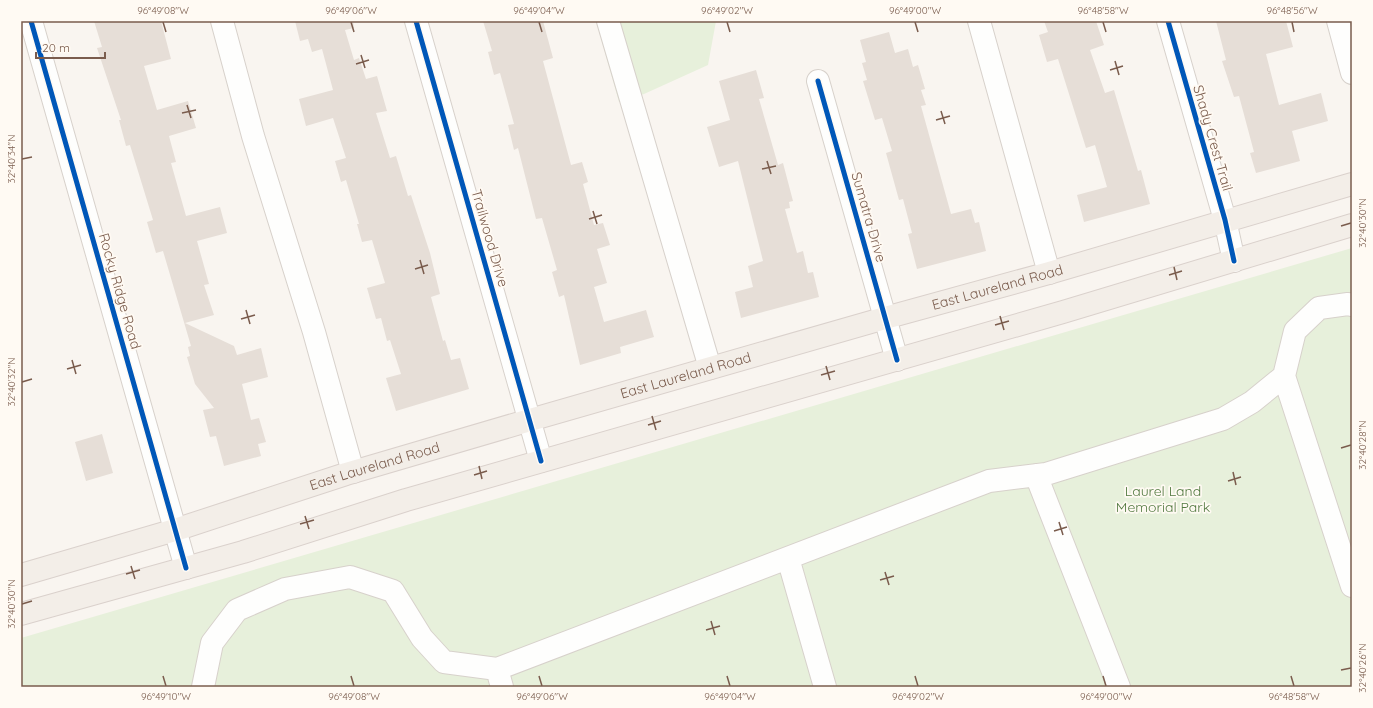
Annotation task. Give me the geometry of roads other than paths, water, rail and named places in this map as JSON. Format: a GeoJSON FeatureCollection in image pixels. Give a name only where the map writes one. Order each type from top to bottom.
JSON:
{"type":"FeatureCollection","features":[{"type":"Feature","properties":{"kind":"main road","name":"East Laureland Road"},"geometry":{"type":"LineString","coordinates":[[21,575],[175,530],[353,472],[530,420],[885,318],[1050,273],[1225,220],[1352,184]]}},
{"type":"Feature","properties":{"kind":"main road"},"geometry":{"type":"LineString","coordinates":[[21,614],[297,536],[377,509],[898,360],[1352,225]]}},
{"type":"Feature","properties":{"kind":"street","name":"Rocky Ridge Road"},"geometry":{"type":"LineString","coordinates":[[31,21],[29,45],[186,568]]}},
{"type":"Feature","properties":{"kind":"street"},"geometry":{"type":"LineString","coordinates":[[222,21],[253,136],[314,332],[353,472]]}},
{"type":"Feature","properties":{"kind":"street","name":"Trailwood Drive"},"geometry":{"type":"LineString","coordinates":[[416,21],[541,461]]}},
{"type":"Feature","properties":{"kind":"street"},"geometry":{"type":"LineString","coordinates":[[608,21],[710,368]]}},
{"type":"Feature","properties":{"kind":"street"},"geometry":{"type":"LineString","coordinates":[[979,21],[1050,273]]}},
{"type":"Feature","properties":{"kind":"street","name":"Shady Crest Trail"},"geometry":{"type":"LineString","coordinates":[[1168,21],[1225,220],[1234,261]]}},
{"type":"Feature","properties":{"kind":"street"},"geometry":{"type":"LineString","coordinates":[[1338,21],[1352,73]]}},
{"type":"Feature","properties":{"kind":"street","name":"Sumatra Drive"},"geometry":{"type":"LineString","coordinates":[[818,81],[898,360]]}},
{"type":"Feature","properties":{"kind":"street"},"geometry":{"type":"LineString","coordinates":[[1352,305],[1348,304],[1319,308],[1295,331],[1284,376],[1352,586]]}},
{"type":"Feature","properties":{"kind":"street"},"geometry":{"type":"LineString","coordinates":[[203,687],[212,643],[237,610],[285,589],[350,577],[393,591],[422,638],[444,662],[500,678],[788,558],[989,481],[1046,474],[1223,419],[1252,402],[1284,376]]}},
{"type":"Feature","properties":{"kind":"street"},"geometry":{"type":"LineString","coordinates":[[1036,475],[1119,687]]}},
{"type":"Feature","properties":{"kind":"street"},"geometry":{"type":"LineString","coordinates":[[788,558],[825,687]]}},
{"type":"Feature","properties":{"kind":"park label","name":"Laurel Land Memorial Park"},"geometry":{"type":"Point","coordinates":[1163,500]}}]}
